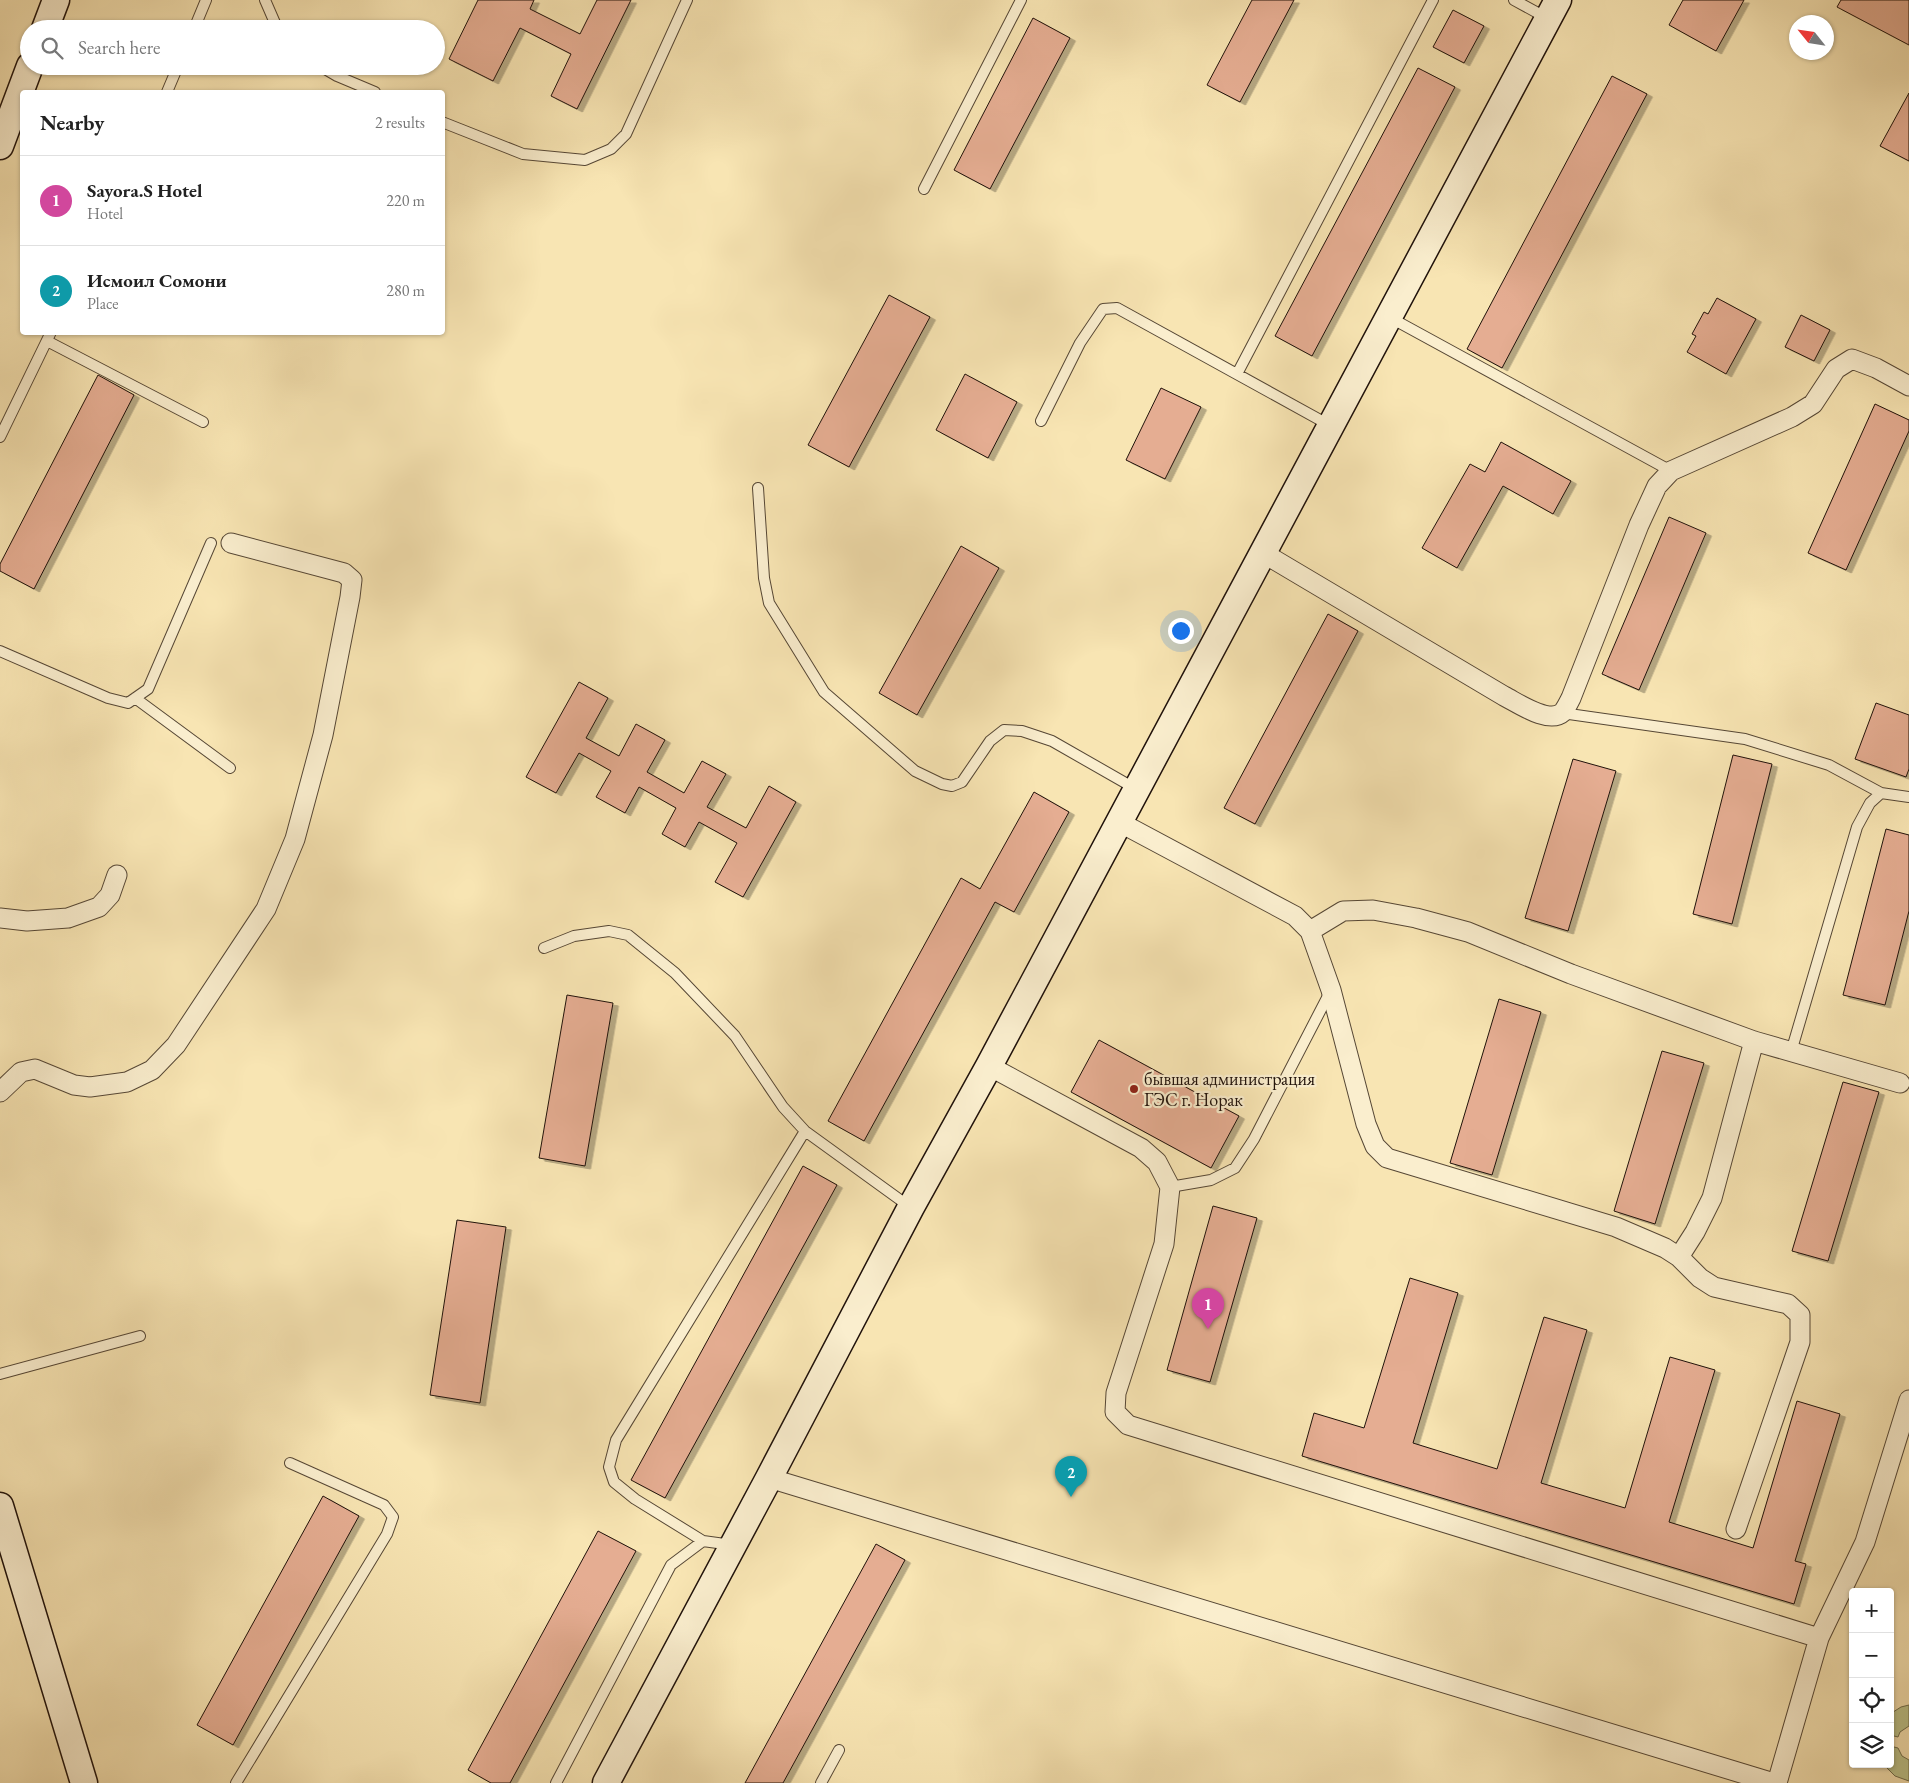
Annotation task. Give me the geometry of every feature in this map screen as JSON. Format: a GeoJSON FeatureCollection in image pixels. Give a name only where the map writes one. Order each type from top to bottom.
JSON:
{"type":"FeatureCollection","features":[{"type":"Feature","properties":{"kind":"main road"},"geometry":{"type":"LineString","coordinates":[[48,20],[56,0]]}},
{"type":"Feature","properties":{"kind":"main road"},"geometry":{"type":"LineString","coordinates":[[606,1783],[911,1207],[989,1066],[1553,9]]}},
{"type":"Feature","properties":{"kind":"main road"},"geometry":{"type":"LineString","coordinates":[[21,90],[27,75]]}},
{"type":"Feature","properties":{"kind":"main road"},"geometry":{"type":"LineString","coordinates":[[0,146],[20,93]]}},
{"type":"Feature","properties":{"kind":"main road"},"geometry":{"type":"LineString","coordinates":[[0,1506],[84,1783]]}},
{"type":"Feature","properties":{"kind":"street"},"geometry":{"type":"LineString","coordinates":[[1262,554],[1532,711],[1550,717],[1562,713],[1571,698],[1639,524],[1657,486],[1671,472],[1792,417],[1813,404],[1836,369],[1852,359],[1876,368],[1909,386]]}},
{"type":"Feature","properties":{"kind":"street"},"geometry":{"type":"LineString","coordinates":[[0,1092],[21,1072],[35,1069],[74,1085],[90,1087],[126,1082],[152,1070],[176,1046],[266,909],[296,839],[323,735],[352,580],[344,573],[232,543]]}},
{"type":"Feature","properties":{"kind":"street"},"geometry":{"type":"LineString","coordinates":[[1119,822],[1295,916],[1310,931],[1331,990],[1366,1124],[1375,1146],[1387,1158],[1616,1227],[1665,1248],[1679,1257],[1700,1278],[1714,1287],[1788,1304],[1800,1315],[1800,1342],[1736,1529]]}},
{"type":"Feature","properties":{"kind":"street"},"geometry":{"type":"LineString","coordinates":[[0,918],[27,921],[68,918],[99,907],[110,895],[117,875]]}},
{"type":"Feature","properties":{"kind":"street"},"geometry":{"type":"LineString","coordinates":[[1310,931],[1343,911],[1373,910],[1416,918],[1468,932],[1571,974],[1754,1041],[1900,1083]]}},
{"type":"Feature","properties":{"kind":"street"},"geometry":{"type":"LineString","coordinates":[[1679,1257],[1695,1232],[1712,1198],[1754,1041]]}},
{"type":"Feature","properties":{"kind":"street"},"geometry":{"type":"LineString","coordinates":[[989,1066],[1141,1148],[1157,1162],[1170,1187],[1164,1244],[1116,1393],[1115,1412],[1128,1425],[1819,1638]]}},
{"type":"Feature","properties":{"kind":"street"},"geometry":{"type":"LineString","coordinates":[[769,1478],[1776,1783],[1819,1638],[1865,1542],[1909,1400]]}},
{"type":"Feature","properties":{"kind":"lane"},"geometry":{"type":"LineString","coordinates":[[198,20],[206,0]]}},
{"type":"Feature","properties":{"kind":"lane"},"geometry":{"type":"LineString","coordinates":[[265,0],[274,20]]}},
{"type":"Feature","properties":{"kind":"lane"},"geometry":{"type":"LineString","coordinates":[[445,123],[523,154],[585,160],[611,149],[626,134],[687,0]]}},
{"type":"Feature","properties":{"kind":"lane"},"geometry":{"type":"LineString","coordinates":[[924,189],[1021,0]]}},
{"type":"Feature","properties":{"kind":"lane"},"geometry":{"type":"LineString","coordinates":[[1237,374],[1433,0]]}},
{"type":"Feature","properties":{"kind":"lane"},"geometry":{"type":"LineString","coordinates":[[1514,0],[1553,9]]}},
{"type":"Feature","properties":{"kind":"lane"},"geometry":{"type":"LineString","coordinates":[[168,90],[174,75]]}},
{"type":"Feature","properties":{"kind":"lane"},"geometry":{"type":"LineString","coordinates":[[335,75],[370,90]]}},
{"type":"Feature","properties":{"kind":"lane"},"geometry":{"type":"LineString","coordinates":[[1041,421],[1080,343],[1103,309],[1117,308],[1331,426]]}},
{"type":"Feature","properties":{"kind":"lane"},"geometry":{"type":"LineString","coordinates":[[1389,317],[1671,472]]}},
{"type":"Feature","properties":{"kind":"lane"},"geometry":{"type":"LineString","coordinates":[[0,437],[49,337],[204,422]]}},
{"type":"Feature","properties":{"kind":"lane"},"geometry":{"type":"LineString","coordinates":[[758,488],[764,578],[769,603],[824,692],[915,771],[942,784],[952,786],[962,782],[990,741],[1004,730],[1022,731],[1052,741],[1136,790]]}},
{"type":"Feature","properties":{"kind":"lane"},"geometry":{"type":"LineString","coordinates":[[0,651],[108,698],[128,702],[148,689],[212,543]]}},
{"type":"Feature","properties":{"kind":"lane"},"geometry":{"type":"LineString","coordinates":[[135,698],[230,768]]}},
{"type":"Feature","properties":{"kind":"lane"},"geometry":{"type":"LineString","coordinates":[[1562,713],[1745,740],[1829,765],[1881,793],[1909,797]]}},
{"type":"Feature","properties":{"kind":"lane"},"geometry":{"type":"LineString","coordinates":[[1791,1052],[1857,827],[1870,802],[1881,793]]}},
{"type":"Feature","properties":{"kind":"lane"},"geometry":{"type":"LineString","coordinates":[[544,948],[574,936],[609,930],[628,936],[675,973],[735,1036],[783,1107],[805,1131],[911,1207]]}},
{"type":"Feature","properties":{"kind":"lane"},"geometry":{"type":"LineString","coordinates":[[1170,1187],[1211,1180],[1235,1168],[1254,1138],[1331,990]]}},
{"type":"Feature","properties":{"kind":"lane"},"geometry":{"type":"LineString","coordinates":[[733,1546],[703,1541],[635,1499],[614,1482],[609,1467],[616,1440],[805,1131]]}},
{"type":"Feature","properties":{"kind":"lane"},"geometry":{"type":"LineString","coordinates":[[0,1374],[140,1336]]}},
{"type":"Feature","properties":{"kind":"lane"},"geometry":{"type":"LineString","coordinates":[[236,1783],[379,1549],[393,1517],[384,1505],[290,1463]]}},
{"type":"Feature","properties":{"kind":"lane"},"geometry":{"type":"LineString","coordinates":[[556,1783],[671,1566],[703,1541]]}},
{"type":"Feature","properties":{"kind":"lane"},"geometry":{"type":"LineString","coordinates":[[821,1783],[839,1750]]}},
{"type":"Feature","properties":{"kind":"green space"},"geometry":{"type":"Polygon","coordinates":[[[1909,1705],[1909,1726],[1900,1732],[1898,1737],[1894,1736],[1894,1711],[1909,1705]]]}},
{"type":"Feature","properties":{"kind":"green space"},"geometry":{"type":"Polygon","coordinates":[[[1894,1747],[1898,1748],[1902,1756],[1909,1760],[1909,1781],[1895,1776],[1887,1768],[1894,1768],[1894,1747]]]}},
{"type":"Feature","properties":{"kind":"building"},"geometry":{"type":"Polygon","coordinates":[[[478,0],[534,0],[530,9],[580,34],[597,0],[631,0],[577,109],[551,96],[571,54],[520,28],[493,81],[449,59],[478,0]]]}},
{"type":"Feature","properties":{"kind":"building"},"geometry":{"type":"Polygon","coordinates":[[[1252,0],[1294,0],[1240,102],[1207,85],[1252,0]]]}},
{"type":"Feature","properties":{"kind":"building"},"geometry":{"type":"Polygon","coordinates":[[[1683,0],[1744,0],[1716,51],[1669,25],[1683,0]]]}},
{"type":"Feature","properties":{"kind":"building"},"geometry":{"type":"Polygon","coordinates":[[[1841,0],[1909,0],[1909,45],[1837,7],[1841,0]]]}},
{"type":"Feature","properties":{"kind":"building"},"geometry":{"type":"Polygon","coordinates":[[[1453,10],[1484,26],[1464,63],[1433,47],[1453,10]]]}},
{"type":"Feature","properties":{"kind":"building"},"geometry":{"type":"Polygon","coordinates":[[[1033,18],[1070,38],[990,189],[954,170],[1033,18]]]}},
{"type":"Feature","properties":{"kind":"building"},"geometry":{"type":"Polygon","coordinates":[[[1418,68],[1455,87],[1312,356],[1275,336],[1418,68]]]}},
{"type":"Feature","properties":{"kind":"building"},"geometry":{"type":"Polygon","coordinates":[[[1612,76],[1647,94],[1502,368],[1467,349],[1612,76]]]}},
{"type":"Feature","properties":{"kind":"building"},"geometry":{"type":"Polygon","coordinates":[[[1909,93],[1909,161],[1880,146],[1909,93]]]}},
{"type":"Feature","properties":{"kind":"building"},"geometry":{"type":"Polygon","coordinates":[[[889,295],[930,317],[849,467],[808,445],[889,295]]]}},
{"type":"Feature","properties":{"kind":"building"},"geometry":{"type":"Polygon","coordinates":[[[1717,298],[1756,319],[1726,374],[1687,352],[1696,336],[1692,334],[1704,312],[1708,314],[1717,298]]]}},
{"type":"Feature","properties":{"kind":"building"},"geometry":{"type":"Polygon","coordinates":[[[1801,315],[1830,330],[1814,361],[1785,347],[1801,315]]]}},
{"type":"Feature","properties":{"kind":"building"},"geometry":{"type":"Polygon","coordinates":[[[965,374],[1017,402],[988,458],[936,430],[965,374]]]}},
{"type":"Feature","properties":{"kind":"building"},"geometry":{"type":"Polygon","coordinates":[[[98,375],[134,395],[34,589],[0,571],[0,564],[98,375]]]}},
{"type":"Feature","properties":{"kind":"building"},"geometry":{"type":"Polygon","coordinates":[[[1161,388],[1201,407],[1165,479],[1126,460],[1161,388]]]}},
{"type":"Feature","properties":{"kind":"building"},"geometry":{"type":"Polygon","coordinates":[[[1875,404],[1909,420],[1909,431],[1846,570],[1808,553],[1875,404]]]}},
{"type":"Feature","properties":{"kind":"building"},"geometry":{"type":"Polygon","coordinates":[[[1501,442],[1571,481],[1553,514],[1503,486],[1457,568],[1422,548],[1470,464],[1485,472],[1501,442]]]}},
{"type":"Feature","properties":{"kind":"building"},"geometry":{"type":"Polygon","coordinates":[[[1669,517],[1706,533],[1639,690],[1602,674],[1669,517]]]}},
{"type":"Feature","properties":{"kind":"building"},"geometry":{"type":"Polygon","coordinates":[[[961,546],[999,568],[917,715],[879,693],[961,546]]]}},
{"type":"Feature","properties":{"kind":"building"},"geometry":{"type":"Polygon","coordinates":[[[1328,614],[1358,631],[1255,824],[1224,808],[1328,614]]]}},
{"type":"Feature","properties":{"kind":"building"},"geometry":{"type":"Polygon","coordinates":[[[579,682],[608,698],[586,738],[619,756],[636,724],[665,740],[647,772],[684,793],[702,761],[726,774],[707,807],[746,828],[769,786],[796,802],[743,897],[715,882],[737,843],[699,822],[685,847],[662,834],[676,808],[639,787],[625,813],[596,797],[611,771],[579,753],[556,793],[526,777],[579,682]]]}},
{"type":"Feature","properties":{"kind":"building"},"geometry":{"type":"Polygon","coordinates":[[[1876,703],[1909,715],[1909,769],[1906,777],[1855,759],[1876,703]]]}},
{"type":"Feature","properties":{"kind":"building"},"geometry":{"type":"Polygon","coordinates":[[[1733,755],[1772,764],[1732,924],[1693,914],[1733,755]]]}},
{"type":"Feature","properties":{"kind":"building"},"geometry":{"type":"Polygon","coordinates":[[[1573,759],[1616,771],[1568,931],[1525,918],[1573,759]]]}},
{"type":"Feature","properties":{"kind":"building"},"geometry":{"type":"Polygon","coordinates":[[[1034,792],[1069,812],[1014,912],[995,902],[864,1141],[828,1121],[961,878],[980,889],[1034,792]]]}},
{"type":"Feature","properties":{"kind":"building"},"geometry":{"type":"Polygon","coordinates":[[[1886,829],[1909,835],[1909,911],[1885,1005],[1843,995],[1886,829]]]}},
{"type":"Feature","properties":{"kind":"building"},"geometry":{"type":"Polygon","coordinates":[[[567,995],[613,1003],[585,1166],[539,1158],[567,995]]]}},
{"type":"Feature","properties":{"kind":"building"},"geometry":{"type":"Polygon","coordinates":[[[1499,999],[1541,1012],[1492,1175],[1450,1163],[1499,999]]]}},
{"type":"Feature","properties":{"kind":"building"},"geometry":{"type":"Polygon","coordinates":[[[1099,1040],[1239,1116],[1211,1168],[1071,1092],[1099,1040]]]}},
{"type":"Feature","properties":{"kind":"building"},"geometry":{"type":"Polygon","coordinates":[[[1662,1051],[1704,1063],[1655,1224],[1614,1211],[1662,1051]]]}},
{"type":"Feature","properties":{"kind":"building"},"geometry":{"type":"Polygon","coordinates":[[[1843,1082],[1879,1092],[1828,1261],[1792,1251],[1843,1082]]]}},
{"type":"Feature","properties":{"kind":"building"},"geometry":{"type":"Polygon","coordinates":[[[803,1166],[837,1185],[665,1498],[631,1480],[803,1166]]]}},
{"type":"Feature","properties":{"kind":"building"},"geometry":{"type":"Polygon","coordinates":[[[1213,1206],[1257,1218],[1210,1382],[1167,1370],[1213,1206]]]}},
{"type":"Feature","properties":{"kind":"building"},"geometry":{"type":"Polygon","coordinates":[[[457,1220],[506,1227],[480,1403],[430,1395],[457,1220]]]}},
{"type":"Feature","properties":{"kind":"building"},"geometry":{"type":"Polygon","coordinates":[[[1410,1278],[1458,1293],[1413,1443],[1497,1469],[1544,1317],[1587,1330],[1541,1483],[1625,1508],[1670,1357],[1715,1370],[1669,1522],[1753,1548],[1797,1401],[1840,1414],[1795,1561],[1806,1564],[1794,1604],[1302,1456],[1314,1413],[1364,1428],[1410,1278]]]}},
{"type":"Feature","properties":{"kind":"building"},"geometry":{"type":"Polygon","coordinates":[[[323,1496],[359,1516],[233,1745],[197,1725],[323,1496]]]}},
{"type":"Feature","properties":{"kind":"building"},"geometry":{"type":"Polygon","coordinates":[[[598,1531],[636,1551],[510,1783],[491,1783],[468,1770],[598,1531]]]}},
{"type":"Feature","properties":{"kind":"building"},"geometry":{"type":"Polygon","coordinates":[[[876,1544],[905,1560],[783,1783],[745,1783],[876,1544]]]}},
{"type":"Feature","properties":{"kind":"place","name":"бывшая администрация ГЭС г. Норак"},"geometry":{"type":"Point","coordinates":[1134,1089]}},
{"type":"Feature","properties":{"kind":"place","name":"Sayora.S Hotel"},"geometry":{"type":"Point","coordinates":[1208,1329]}},
{"type":"Feature","properties":{"kind":"place","name":"Исмоил Сомони"},"geometry":{"type":"Point","coordinates":[1071,1497]}}]}
